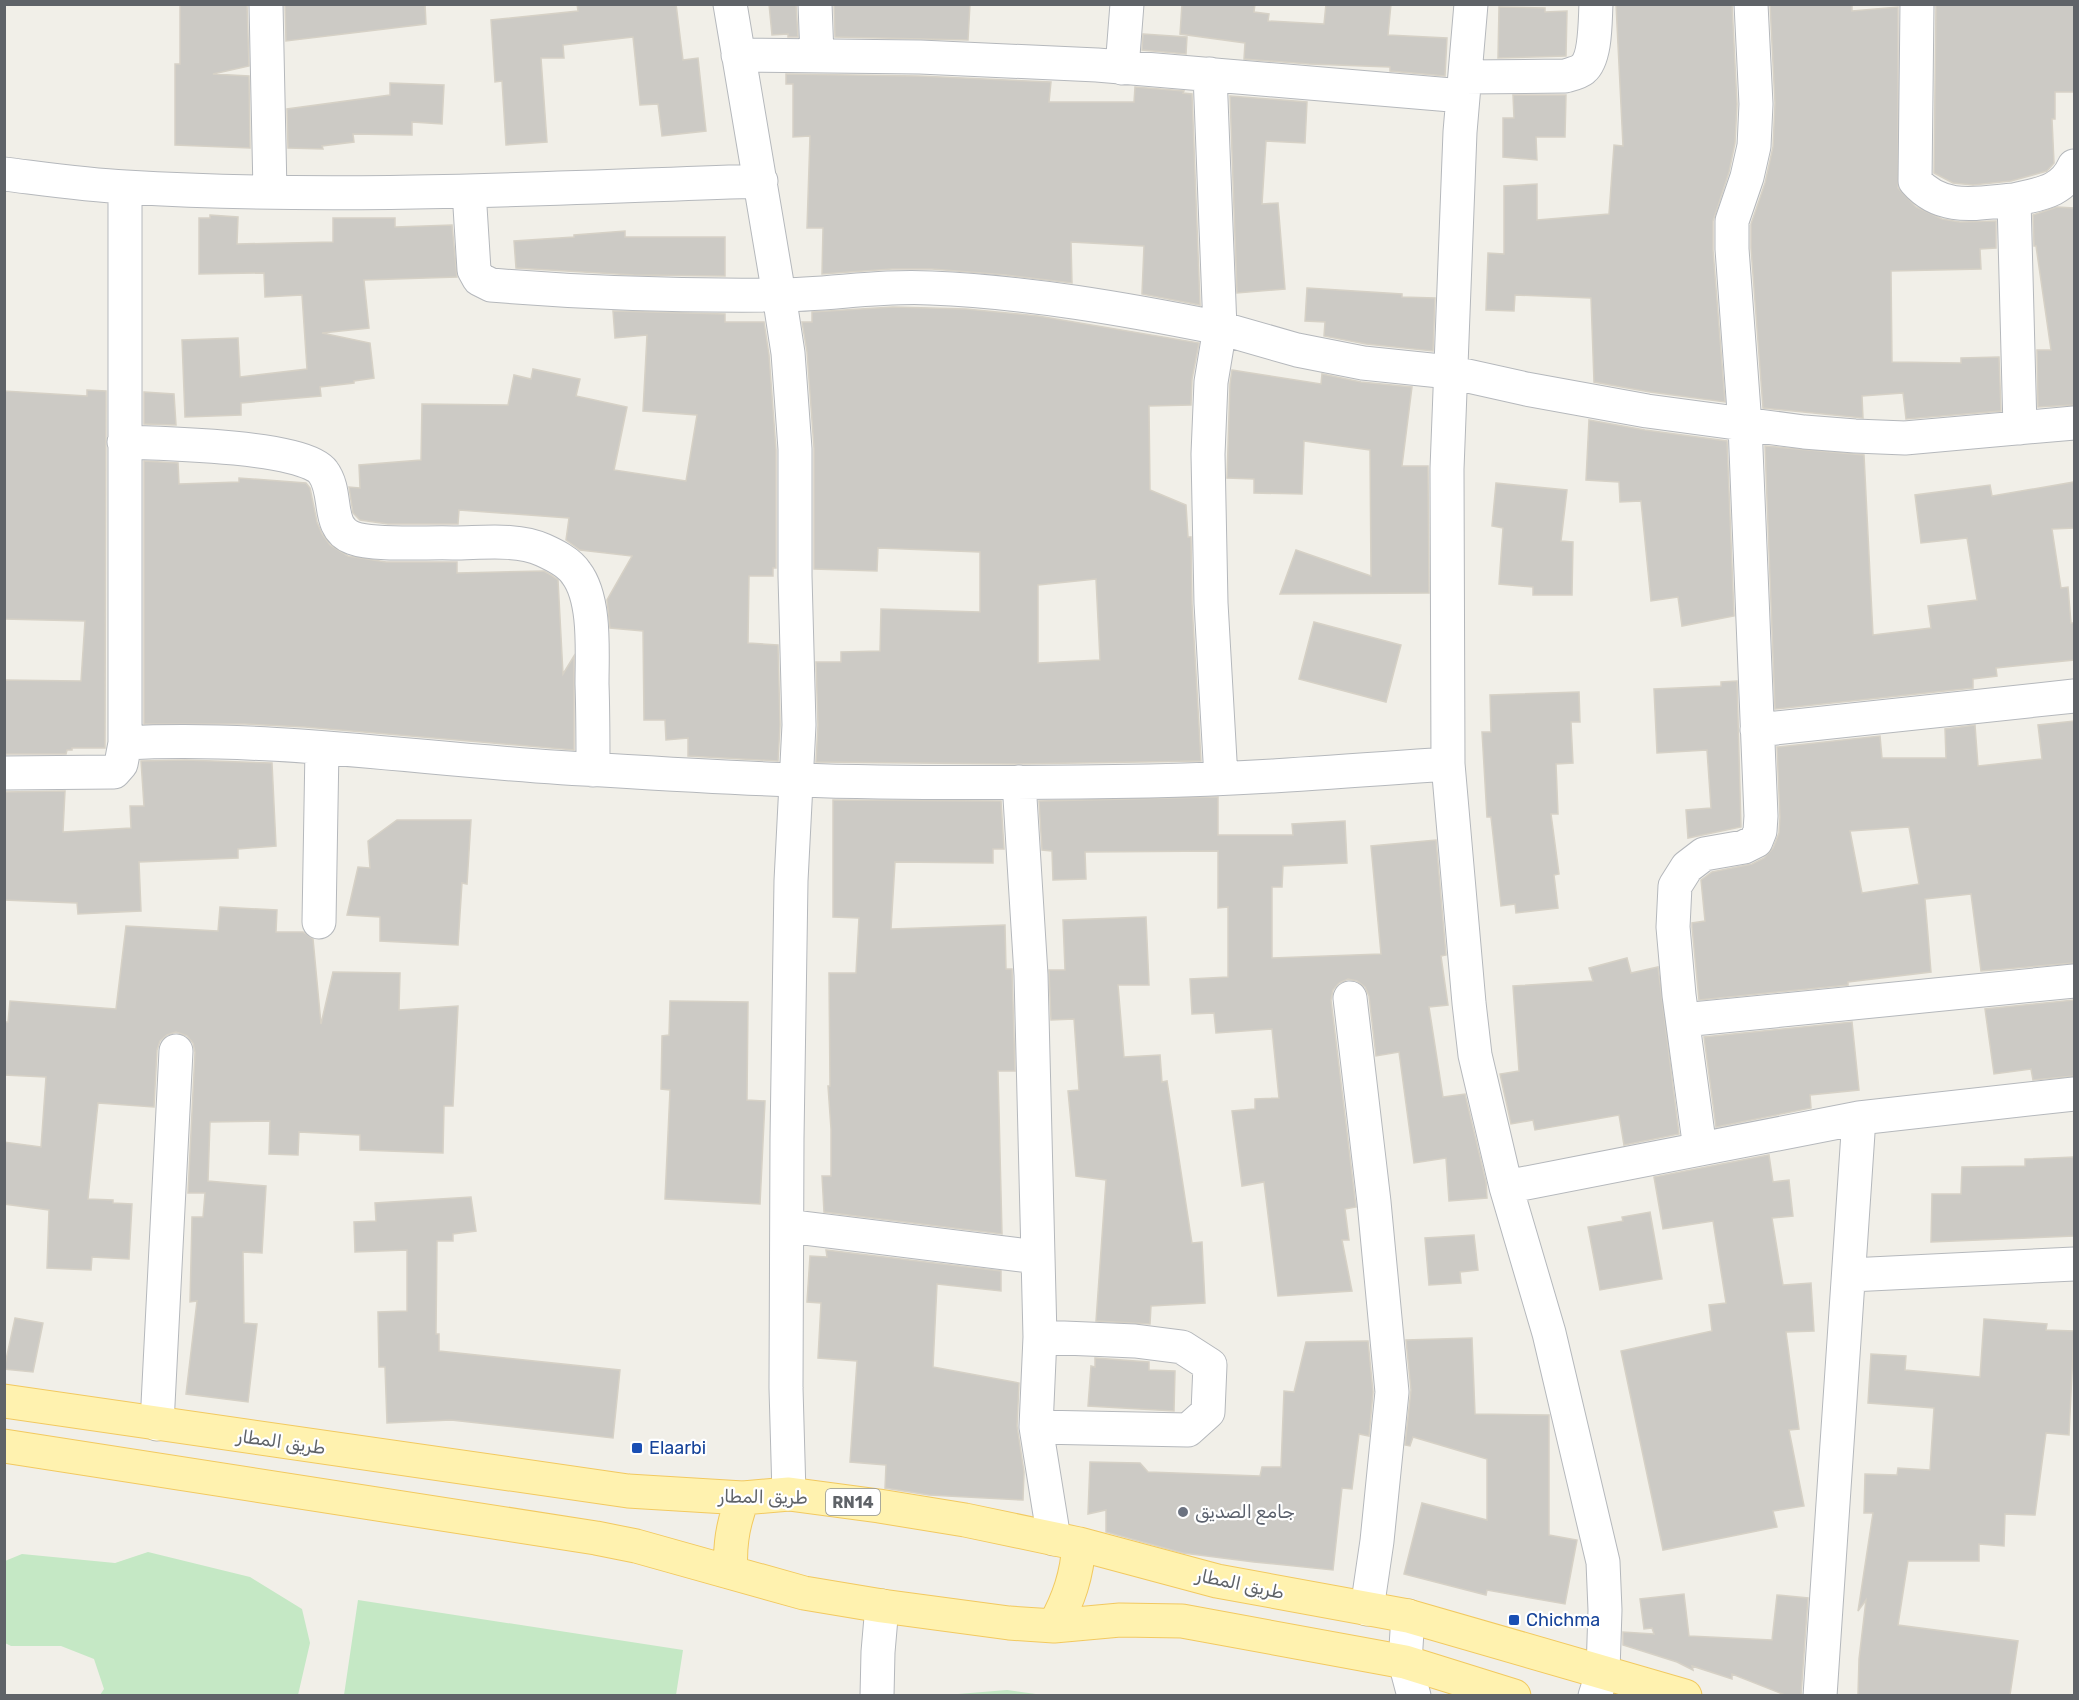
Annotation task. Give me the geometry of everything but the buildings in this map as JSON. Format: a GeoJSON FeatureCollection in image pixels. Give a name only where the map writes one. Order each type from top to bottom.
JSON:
{"type":"FeatureCollection","features":[{"type":"Feature","properties":{"kind":"main road","name":"طريق المطار"},"geometry":{"type":"LineString","coordinates":[[4,1401],[628,1491],[743,1498],[789,1494],[901,1509],[1067,1541],[1217,1581],[1408,1616],[1599,1683],[1685,1695]]}},
{"type":"Feature","properties":{"kind":"main road"},"geometry":{"type":"LineString","coordinates":[[4,1446],[596,1538],[636,1546],[804,1593],[882,1606],[1009,1623],[1054,1626],[1120,1620],[1182,1621],[1405,1662],[1514,1695]]}},
{"type":"Feature","properties":{"kind":"main road"},"geometry":{"type":"LineString","coordinates":[[730,1571],[733,1526],[743,1498]]}},
{"type":"Feature","properties":{"kind":"main road"},"geometry":{"type":"LineString","coordinates":[[1054,1626],[1070,1595],[1075,1578],[1067,1541]]}},
{"type":"Feature","properties":{"kind":"street"},"geometry":{"type":"LineString","coordinates":[[266,4],[270,192]]}},
{"type":"Feature","properties":{"kind":"street"},"geometry":{"type":"LineString","coordinates":[[730,4],[788,353],[795,449],[795,576],[799,725],[791,893],[786,1388],[789,1494]]}},
{"type":"Feature","properties":{"kind":"street"},"geometry":{"type":"LineString","coordinates":[[815,4],[817,56]]}},
{"type":"Feature","properties":{"kind":"street"},"geometry":{"type":"LineString","coordinates":[[1122,68],[1127,4]]}},
{"type":"Feature","properties":{"kind":"street"},"geometry":{"type":"LineString","coordinates":[[1471,4],[1464,86],[1447,469],[1448,764],[1475,1055],[1506,1187],[1549,1333],[1603,1562],[1605,1610],[1599,1683]]}},
{"type":"Feature","properties":{"kind":"street"},"geometry":{"type":"LineString","coordinates":[[738,55],[920,57],[1464,86],[1578,73],[1589,60],[1594,37],[1596,4]]}},
{"type":"Feature","properties":{"kind":"street"},"geometry":{"type":"LineString","coordinates":[[1700,1149],[1673,927],[1676,886],[1687,867],[1704,854],[1744,847],[1756,841],[1760,831],[1761,816],[1745,425],[1732,231],[1735,212],[1747,177],[1754,146],[1756,104],[1751,4]]}},
{"type":"Feature","properties":{"kind":"street"},"geometry":{"type":"LineString","coordinates":[[1917,4],[1915,181],[1923,191],[1941,201],[1971,203],[2014,200],[2053,190],[2067,181],[2074,166]]}},
{"type":"Feature","properties":{"kind":"street"},"geometry":{"type":"LineString","coordinates":[[1210,74],[1220,328],[1211,382],[1208,454],[1211,603],[1221,778]]}},
{"type":"Feature","properties":{"kind":"street"},"geometry":{"type":"LineString","coordinates":[[4,174],[125,187],[270,192],[390,193],[761,181]]}},
{"type":"Feature","properties":{"kind":"street"},"geometry":{"type":"LineString","coordinates":[[4,773],[114,772],[123,760],[125,743],[125,187]]}},
{"type":"Feature","properties":{"kind":"street"},"geometry":{"type":"LineString","coordinates":[[469,191],[474,270],[479,279],[490,285],[629,294],[779,295],[930,287],[1031,297],[1148,314],[1220,328],[1297,350],[1363,363],[1450,372],[1526,389],[1636,409],[1745,425],[1855,436],[1905,438],[2074,423]]}},
{"type":"Feature","properties":{"kind":"street"},"geometry":{"type":"LineString","coordinates":[[2014,200],[2020,428]]}},
{"type":"Feature","properties":{"kind":"street"},"geometry":{"type":"LineString","coordinates":[[124,442],[213,445],[307,462],[322,470],[329,483],[335,522],[343,534],[356,539],[385,542],[519,544],[541,549],[561,559],[577,573],[586,596],[591,623],[593,770]]}},
{"type":"Feature","properties":{"kind":"street"},"geometry":{"type":"LineString","coordinates":[[1757,730],[2074,696]]}},
{"type":"Feature","properties":{"kind":"street"},"geometry":{"type":"LineString","coordinates":[[125,743],[180,740],[322,748],[593,770],[796,780],[1151,781],[1448,764]]}},
{"type":"Feature","properties":{"kind":"street"},"geometry":{"type":"LineString","coordinates":[[319,922],[322,748]]}},
{"type":"Feature","properties":{"kind":"street"},"geometry":{"type":"LineString","coordinates":[[1020,782],[1031,975],[1040,1337],[1036,1427],[1067,1541]]}},
{"type":"Feature","properties":{"kind":"street"},"geometry":{"type":"LineString","coordinates":[[1683,1020],[2074,981]]}},
{"type":"Feature","properties":{"kind":"street"},"geometry":{"type":"LineString","coordinates":[[1350,998],[1375,1214],[1392,1392],[1383,1487],[1367,1609]]}},
{"type":"Feature","properties":{"kind":"street"},"geometry":{"type":"LineString","coordinates":[[157,1424],[176,1051]]}},
{"type":"Feature","properties":{"kind":"street"},"geometry":{"type":"LineString","coordinates":[[1506,1187],[1859,1118],[2074,1094]]}},
{"type":"Feature","properties":{"kind":"street"},"geometry":{"type":"LineString","coordinates":[[1820,1695],[1859,1118]]}},
{"type":"Feature","properties":{"kind":"street"},"geometry":{"type":"LineString","coordinates":[[787,1226],[1037,1257]]}},
{"type":"Feature","properties":{"kind":"street"},"geometry":{"type":"LineString","coordinates":[[1850,1275],[2074,1264]]}},
{"type":"Feature","properties":{"kind":"street"},"geometry":{"type":"LineString","coordinates":[[1036,1427],[1188,1430],[1208,1413],[1210,1365],[1182,1347],[1135,1341],[1040,1337]]}},
{"type":"Feature","properties":{"kind":"street"},"geometry":{"type":"LineString","coordinates":[[877,1695],[882,1606]]}},
{"type":"Feature","properties":{"kind":"street"},"geometry":{"type":"LineString","coordinates":[[1408,1616],[1405,1662],[1414,1695]]}},
{"type":"Feature","properties":{"kind":"green space"},"geometry":{"type":"Polygon","coordinates":[[[148,1552],[250,1577],[302,1609],[310,1643],[298,1695],[100,1695],[104,1689],[94,1659],[61,1646],[11,1646],[5,1643],[5,1561],[22,1554],[115,1563],[148,1552]]]}},
{"type":"Feature","properties":{"kind":"green space"},"geometry":{"type":"Polygon","coordinates":[[[358,1600],[683,1650],[676,1695],[344,1695],[358,1600]]]}},
{"type":"Feature","properties":{"kind":"green space"},"geometry":{"type":"Polygon","coordinates":[[[1007,1690],[1043,1695],[956,1695],[958,1694],[1007,1690]]]}},
{"type":"Feature","properties":{"kind":"place","name":"Elaarbi"},"geometry":{"type":"Point","coordinates":[637,1448]}},
{"type":"Feature","properties":{"kind":"place","name":"جامع الصديق"},"geometry":{"type":"Point","coordinates":[1183,1512]}},
{"type":"Feature","properties":{"kind":"place","name":"Chichma"},"geometry":{"type":"Point","coordinates":[1514,1620]}}]}
